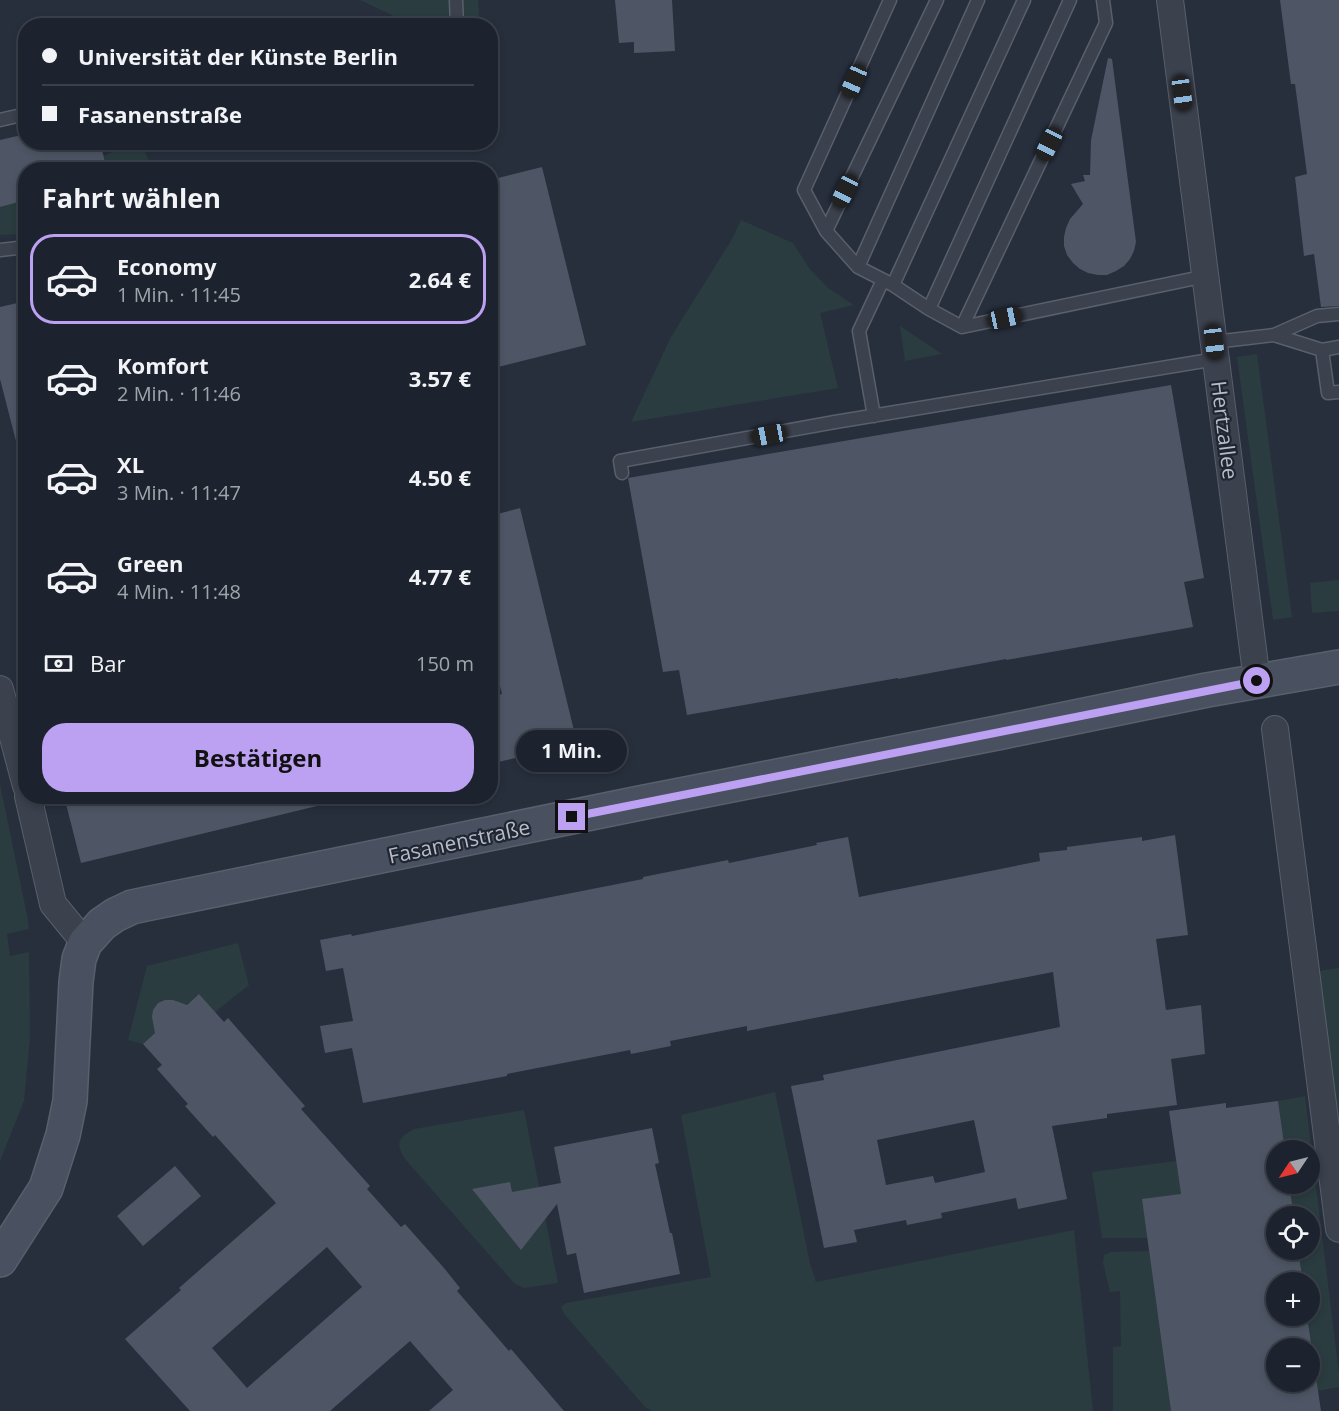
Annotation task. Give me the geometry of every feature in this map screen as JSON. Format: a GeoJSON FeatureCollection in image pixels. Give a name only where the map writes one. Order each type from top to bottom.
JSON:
{"type":"FeatureCollection","features":[{"type":"Feature","properties":{"kind":"street","name":"Hertzallee"},"geometry":{"type":"LineString","coordinates":[[1170,0],[1257,681]]}},
{"type":"Feature","properties":{"kind":"street","name":"Fasanenstraße"},"geometry":{"type":"LineString","coordinates":[[85,943],[102,924],[132,908],[640,803],[1257,681],[1339,667]]}},
{"type":"Feature","properties":{"kind":"street"},"geometry":{"type":"LineString","coordinates":[[0,689],[18,756]]}},
{"type":"Feature","properties":{"kind":"street"},"geometry":{"type":"LineString","coordinates":[[1275,729],[1339,1228]]}},
{"type":"Feature","properties":{"kind":"street"},"geometry":{"type":"LineString","coordinates":[[0,1260],[46,1188],[63,1136],[70,1101],[76,982],[79,959],[85,943],[53,904],[30,804]]}},
{"type":"Feature","properties":{"kind":"lane"},"geometry":{"type":"LineString","coordinates":[[456,0],[457,18]]}},
{"type":"Feature","properties":{"kind":"lane"},"geometry":{"type":"LineString","coordinates":[[890,0],[804,190],[826,231],[858,267],[962,327],[1206,276]]}},
{"type":"Feature","properties":{"kind":"lane"},"geometry":{"type":"LineString","coordinates":[[826,231],[937,0]]}},
{"type":"Feature","properties":{"kind":"lane"},"geometry":{"type":"LineString","coordinates":[[858,267],[978,0]]}},
{"type":"Feature","properties":{"kind":"lane"},"geometry":{"type":"LineString","coordinates":[[874,416],[859,331],[888,283],[1024,0]]}},
{"type":"Feature","properties":{"kind":"lane"},"geometry":{"type":"LineString","coordinates":[[929,309],[1070,0]]}},
{"type":"Feature","properties":{"kind":"lane"},"geometry":{"type":"LineString","coordinates":[[962,327],[1106,23],[1103,0]]}},
{"type":"Feature","properties":{"kind":"lane"},"geometry":{"type":"LineString","coordinates":[[0,120],[18,116]]}},
{"type":"Feature","properties":{"kind":"lane"},"geometry":{"type":"LineString","coordinates":[[0,250],[18,248]]}},
{"type":"Feature","properties":{"kind":"lane"},"geometry":{"type":"LineString","coordinates":[[622,473],[620,462],[1215,351],[1274,334],[1317,316],[1339,314]]}},
{"type":"Feature","properties":{"kind":"lane"},"geometry":{"type":"LineString","coordinates":[[1274,334],[1322,350],[1339,347]]}},
{"type":"Feature","properties":{"kind":"lane"},"geometry":{"type":"LineString","coordinates":[[1322,350],[1328,393],[1339,392]]}},
{"type":"Feature","properties":{"kind":"shaded area"},"geometry":{"type":"Polygon","coordinates":[[[360,0],[478,0],[479,18],[398,18],[360,0]]]}},
{"type":"Feature","properties":{"kind":"shaded area"},"geometry":{"type":"Polygon","coordinates":[[[141,150],[145,152],[150,162],[105,162],[104,156],[110,153],[141,150]]]}},
{"type":"Feature","properties":{"kind":"shaded area"},"geometry":{"type":"Polygon","coordinates":[[[18,202],[18,234],[0,235],[0,207],[18,202]]]}},
{"type":"Feature","properties":{"kind":"shaded area"},"geometry":{"type":"Polygon","coordinates":[[[741,220],[793,243],[809,268],[828,288],[854,305],[820,313],[838,388],[631,422],[671,337],[732,239],[741,220]]]}},
{"type":"Feature","properties":{"kind":"shaded area"},"geometry":{"type":"Polygon","coordinates":[[[900,326],[942,354],[905,361],[900,326]]]}},
{"type":"Feature","properties":{"kind":"shaded area"},"geometry":{"type":"Polygon","coordinates":[[[1257,354],[1292,617],[1273,620],[1237,357],[1257,354]]]}},
{"type":"Feature","properties":{"kind":"shaded area"},"geometry":{"type":"Polygon","coordinates":[[[1339,580],[1339,611],[1312,613],[1310,583],[1339,580]]]}},
{"type":"Feature","properties":{"kind":"shaded area"},"geometry":{"type":"Polygon","coordinates":[[[0,784],[29,929],[7,934],[10,956],[29,952],[30,1038],[24,1101],[0,1161],[0,784]]]}},
{"type":"Feature","properties":{"kind":"shaded area"},"geometry":{"type":"Polygon","coordinates":[[[238,943],[249,985],[215,1012],[199,994],[184,1007],[170,1000],[163,1001],[158,1005],[153,1016],[158,1030],[143,1044],[128,1040],[147,966],[238,943]]]}},
{"type":"Feature","properties":{"kind":"shaded area"},"geometry":{"type":"Polygon","coordinates":[[[1339,968],[1339,1132],[1318,971],[1339,968]]]}},
{"type":"Feature","properties":{"kind":"shaded area"},"geometry":{"type":"Polygon","coordinates":[[[775,1092],[810,1263],[816,1282],[1074,1230],[1093,1411],[652,1411],[645,1407],[565,1315],[561,1307],[566,1303],[711,1277],[681,1115],[775,1092]]]}},
{"type":"Feature","properties":{"kind":"shaded area"},"geometry":{"type":"Polygon","coordinates":[[[1305,1096],[1310,1140],[1284,1140],[1278,1101],[1305,1096]]]}},
{"type":"Feature","properties":{"kind":"shaded area"},"geometry":{"type":"Polygon","coordinates":[[[524,1110],[558,1283],[524,1288],[514,1283],[405,1159],[399,1145],[401,1138],[414,1129],[524,1110]]]}},
{"type":"Feature","properties":{"kind":"shaded area"},"geometry":{"type":"Polygon","coordinates":[[[1176,1161],[1181,1194],[1148,1238],[1102,1238],[1092,1172],[1176,1161]]]}},
{"type":"Feature","properties":{"kind":"shaded area"},"geometry":{"type":"Polygon","coordinates":[[[1291,1194],[1317,1194],[1318,1206],[1292,1206],[1291,1194]]]}},
{"type":"Feature","properties":{"kind":"shaded area"},"geometry":{"type":"Polygon","coordinates":[[[1320,1219],[1339,1387],[1320,1390],[1320,1338],[1310,1338],[1308,1326],[1320,1326],[1320,1272],[1301,1272],[1300,1260],[1320,1260],[1320,1219]]]}},
{"type":"Feature","properties":{"kind":"shaded area"},"geometry":{"type":"Polygon","coordinates":[[[1149,1251],[1171,1411],[1113,1411],[1113,1347],[1121,1346],[1120,1291],[1110,1292],[1103,1263],[1104,1255],[1111,1252],[1149,1251]]]}},
{"type":"Feature","properties":{"kind":"building"},"geometry":{"type":"Polygon","coordinates":[[[615,0],[672,0],[675,51],[634,53],[634,42],[619,43],[615,0]]]}},
{"type":"Feature","properties":{"kind":"building"},"geometry":{"type":"Polygon","coordinates":[[[1280,0],[1339,0],[1339,306],[1321,307],[1314,254],[1304,256],[1295,177],[1307,174],[1295,84],[1291,84],[1280,0]]]}},
{"type":"Feature","properties":{"kind":"building"},"geometry":{"type":"Polygon","coordinates":[[[1108,58],[1112,59],[1136,242],[1130,259],[1124,266],[1107,275],[1098,275],[1088,273],[1073,263],[1067,255],[1064,237],[1070,219],[1083,204],[1071,184],[1085,181],[1083,175],[1090,175],[1091,140],[1108,58]]]}},
{"type":"Feature","properties":{"kind":"building"},"geometry":{"type":"Polygon","coordinates":[[[18,136],[18,150],[102,150],[105,162],[18,162],[18,202],[0,207],[0,140],[18,136]]]}},
{"type":"Feature","properties":{"kind":"building"},"geometry":{"type":"Polygon","coordinates":[[[542,167],[586,345],[498,367],[498,178],[542,167]]]}},
{"type":"Feature","properties":{"kind":"building"},"geometry":{"type":"Polygon","coordinates":[[[18,303],[18,445],[0,379],[0,307],[18,303]]]}},
{"type":"Feature","properties":{"kind":"building"},"geometry":{"type":"Polygon","coordinates":[[[1171,385],[1204,578],[1184,582],[1193,627],[687,715],[679,670],[663,672],[628,478],[1171,385]]]}},
{"type":"Feature","properties":{"kind":"building"},"geometry":{"type":"Polygon","coordinates":[[[520,508],[577,743],[498,762],[498,695],[502,694],[498,679],[498,514],[520,508]]]}},
{"type":"Feature","properties":{"kind":"building"},"geometry":{"type":"Polygon","coordinates":[[[66,804],[317,804],[317,806],[81,863],[66,804]]]}},
{"type":"Feature","properties":{"kind":"building"},"geometry":{"type":"Polygon","coordinates":[[[1175,835],[1188,935],[1156,939],[1166,1010],[1201,1005],[1205,1054],[1171,1059],[1177,1105],[1107,1114],[1107,1118],[1052,1126],[1067,1199],[1018,1209],[1016,1198],[941,1213],[942,1218],[907,1225],[906,1220],[854,1230],[857,1242],[824,1248],[791,1086],[824,1080],[823,1075],[1060,1027],[1053,972],[747,1031],[747,1026],[670,1041],[671,1046],[631,1054],[630,1050],[363,1103],[352,1048],[325,1053],[320,1026],[353,1021],[343,968],[326,971],[320,940],[351,934],[352,936],[643,879],[643,877],[728,860],[729,863],[848,837],[859,897],[1040,861],[1039,853],[1067,850],[1067,847],[1142,837],[1142,841],[1175,835]],[[974,1120],[877,1140],[886,1185],[933,1176],[935,1183],[985,1172],[974,1120]]]}},
{"type":"Feature","properties":{"kind":"building"},"geometry":{"type":"Polygon","coordinates":[[[199,994],[224,1022],[228,1018],[305,1106],[301,1109],[370,1186],[367,1189],[401,1227],[405,1224],[460,1288],[457,1291],[564,1411],[429,1411],[453,1390],[410,1341],[330,1411],[190,1411],[125,1339],[276,1203],[215,1135],[213,1137],[185,1106],[188,1104],[157,1069],[162,1065],[143,1044],[155,1033],[152,1017],[153,1010],[158,1003],[173,1000],[187,1005],[199,994]],[[327,1247],[212,1348],[247,1388],[362,1287],[327,1247]]]}},
{"type":"Feature","properties":{"kind":"building"},"geometry":{"type":"Polygon","coordinates":[[[1278,1101],[1284,1140],[1266,1140],[1266,1194],[1291,1194],[1292,1206],[1266,1206],[1266,1260],[1300,1260],[1301,1272],[1266,1272],[1266,1326],[1308,1326],[1310,1338],[1266,1338],[1266,1392],[1318,1392],[1321,1411],[1171,1411],[1142,1199],[1181,1194],[1169,1111],[1226,1103],[1226,1108],[1278,1101]]]}},
{"type":"Feature","properties":{"kind":"building"},"geometry":{"type":"Polygon","coordinates":[[[652,1128],[659,1163],[655,1164],[680,1274],[584,1293],[576,1253],[567,1255],[557,1204],[521,1250],[472,1189],[510,1182],[512,1192],[561,1183],[554,1147],[652,1128]]]}},
{"type":"Feature","properties":{"kind":"building"},"geometry":{"type":"Polygon","coordinates":[[[175,1166],[201,1196],[143,1246],[117,1216],[175,1166]]]}},
{"type":"Feature","properties":{"kind":"route"},"geometry":{"type":"LineString","coordinates":[[572,817],[1257,681]]}}]}
